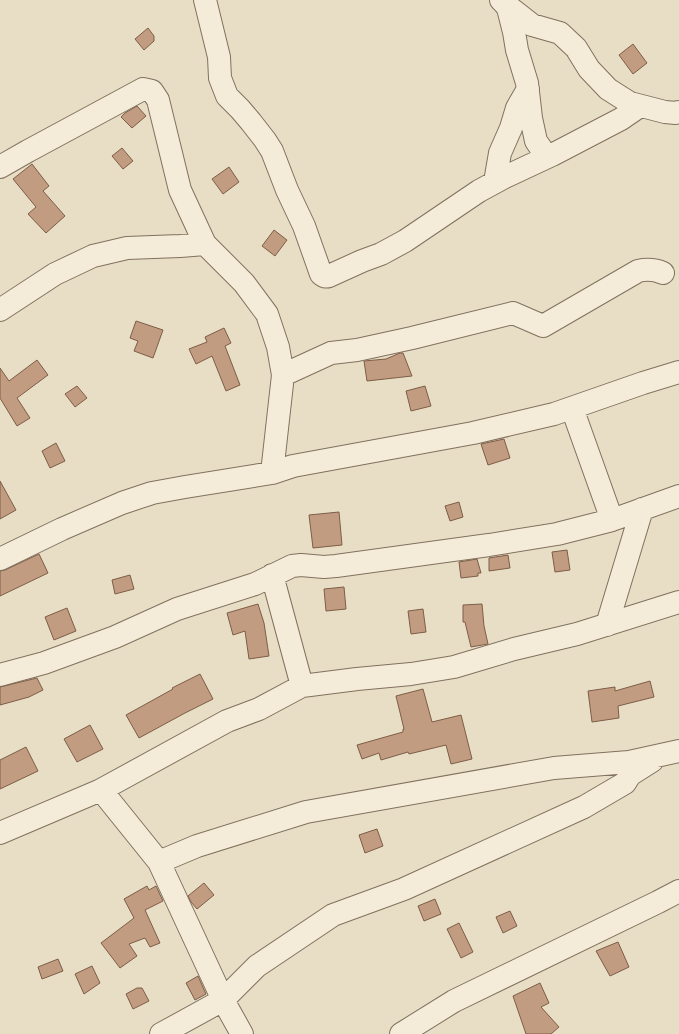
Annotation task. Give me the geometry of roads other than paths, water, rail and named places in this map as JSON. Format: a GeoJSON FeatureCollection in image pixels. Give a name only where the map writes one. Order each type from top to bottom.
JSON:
{"type":"FeatureCollection","features":[{"type":"Feature","properties":{"kind":"street"},"geometry":{"type":"LineString","coordinates":[[205,0],[219,57],[220,78],[227,96],[251,122],[272,151],[287,190],[304,226],[323,277],[330,276],[381,254],[405,241],[479,191],[621,119],[640,106]]}},
{"type":"Feature","properties":{"kind":"street"},"geometry":{"type":"LineString","coordinates":[[503,2],[508,8],[517,50],[527,83],[531,118],[536,141],[547,157]]}},
{"type":"Feature","properties":{"kind":"street"},"geometry":{"type":"LineString","coordinates":[[503,2],[532,25],[560,33],[576,48],[589,69],[608,89],[630,103],[665,112],[679,112]]}},
{"type":"Feature","properties":{"kind":"street"},"geometry":{"type":"LineString","coordinates":[[0,167],[143,89],[152,91],[158,100],[180,190],[205,244],[244,283],[267,314],[278,347],[283,375],[272,473]]}},
{"type":"Feature","properties":{"kind":"street"},"geometry":{"type":"LineString","coordinates":[[496,182],[500,153],[511,128],[517,108],[528,89]]}},
{"type":"Feature","properties":{"kind":"street"},"geometry":{"type":"LineString","coordinates":[[0,310],[55,274],[93,256],[127,248],[205,244]]}},
{"type":"Feature","properties":{"kind":"street"},"geometry":{"type":"LineString","coordinates":[[283,375],[331,353],[357,350],[412,338],[513,313],[543,326],[638,271],[646,269],[657,270],[663,273]]}},
{"type":"Feature","properties":{"kind":"street"},"geometry":{"type":"LineString","coordinates":[[0,559],[62,528],[122,503],[152,493],[272,473],[293,466],[473,433],[554,414],[679,372]]}},
{"type":"Feature","properties":{"kind":"street"},"geometry":{"type":"LineString","coordinates":[[572,408],[612,520]]}},
{"type":"Feature","properties":{"kind":"street"},"geometry":{"type":"LineString","coordinates":[[0,675],[44,663],[115,637],[177,609],[255,584],[292,566],[336,566],[557,534],[612,520],[679,497]]}},
{"type":"Feature","properties":{"kind":"street"},"geometry":{"type":"LineString","coordinates":[[632,541],[679,497]]}},
{"type":"Feature","properties":{"kind":"street"},"geometry":{"type":"LineString","coordinates":[[607,625],[642,509]]}},
{"type":"Feature","properties":{"kind":"street"},"geometry":{"type":"LineString","coordinates":[[272,575],[302,686]]}},
{"type":"Feature","properties":{"kind":"street"},"geometry":{"type":"LineString","coordinates":[[0,833],[101,790],[227,721],[259,709],[302,686],[411,674],[454,667],[514,649],[577,634],[679,602]]}},
{"type":"Feature","properties":{"kind":"street"},"geometry":{"type":"LineString","coordinates":[[159,862],[197,846],[306,812],[554,768],[629,762],[673,755]]}},
{"type":"Feature","properties":{"kind":"street"},"geometry":{"type":"LineString","coordinates":[[161,1034],[223,1000],[257,966],[333,915],[404,889],[584,807],[625,783],[630,775],[673,755]]}},
{"type":"Feature","properties":{"kind":"street"},"geometry":{"type":"LineString","coordinates":[[101,790],[159,862],[223,1000],[242,1034]]}},
{"type":"Feature","properties":{"kind":"street"},"geometry":{"type":"LineString","coordinates":[[401,1034],[454,1001],[679,891]]}}]}
